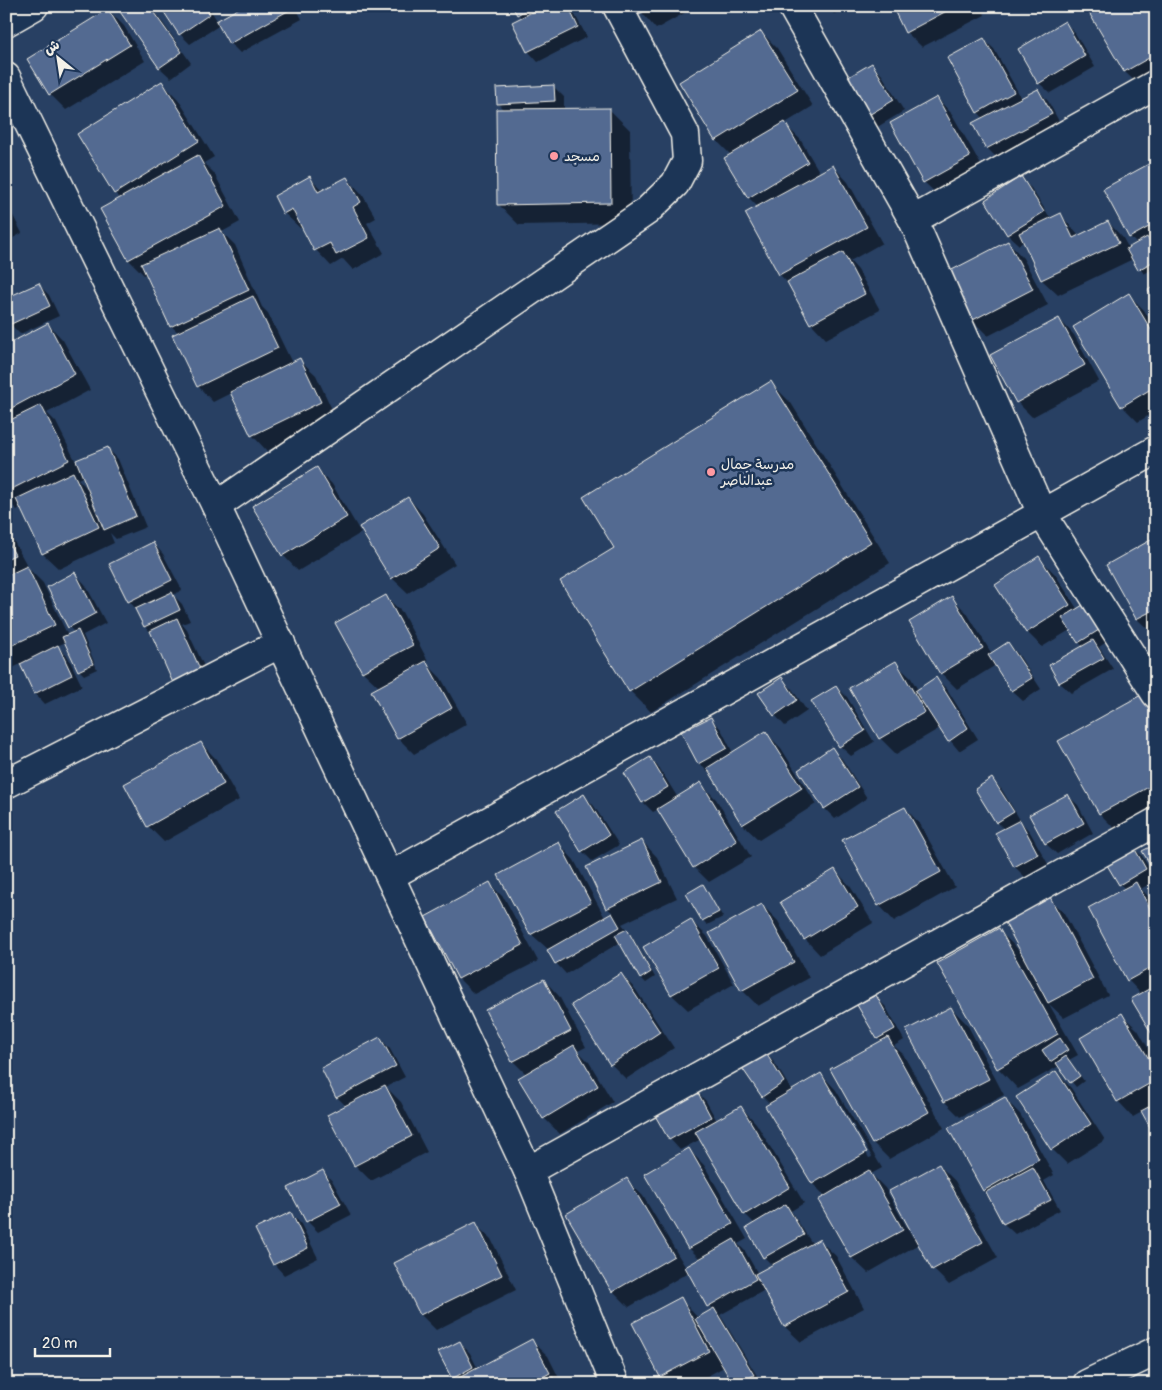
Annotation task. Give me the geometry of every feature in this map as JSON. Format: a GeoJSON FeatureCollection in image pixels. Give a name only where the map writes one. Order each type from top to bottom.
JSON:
{"type":"FeatureCollection","features":[{"type":"Feature","properties":{"kind":"street"},"geometry":{"type":"LineString","coordinates":[[6,22],[34,6]]}},
{"type":"Feature","properties":{"kind":"street"},"geometry":{"type":"LineString","coordinates":[[216,506],[647,211],[675,184],[687,162],[685,134],[617,6]]}},
{"type":"Feature","properties":{"kind":"street"},"geometry":{"type":"LineString","coordinates":[[792,6],[913,220],[1042,514],[1156,694]]}},
{"type":"Feature","properties":{"kind":"street"},"geometry":{"type":"LineString","coordinates":[[6,77],[216,506],[528,1171],[615,1384]]}},
{"type":"Feature","properties":{"kind":"street"},"geometry":{"type":"LineString","coordinates":[[913,220],[1156,84]]}},
{"type":"Feature","properties":{"kind":"street"},"geometry":{"type":"LineString","coordinates":[[390,876],[1156,450]]}},
{"type":"Feature","properties":{"kind":"street"},"geometry":{"type":"LineString","coordinates":[[6,784],[281,643]]}},
{"type":"Feature","properties":{"kind":"street"},"geometry":{"type":"LineString","coordinates":[[528,1171],[1156,822]]}},
{"type":"Feature","properties":{"kind":"street"},"geometry":{"type":"LineString","coordinates":[[1087,1384],[1156,1351]]}},
{"type":"Feature","properties":{"kind":"building"},"geometry":{"type":"Polygon","coordinates":[[[116,6],[149,6],[182,52],[159,68],[116,6]]]}},
{"type":"Feature","properties":{"kind":"building"},"geometry":{"type":"Polygon","coordinates":[[[160,6],[205,6],[210,14],[179,35],[160,6]]]}},
{"type":"Feature","properties":{"kind":"building"},"geometry":{"type":"Polygon","coordinates":[[[243,6],[292,6],[293,8],[229,44],[216,21],[243,6]]]}},
{"type":"Feature","properties":{"kind":"building"},"geometry":{"type":"Polygon","coordinates":[[[512,6],[533,6],[517,15],[512,6]]]}},
{"type":"Feature","properties":{"kind":"building"},"geometry":{"type":"Polygon","coordinates":[[[544,6],[568,6],[578,27],[527,52],[512,22],[544,6]]]}},
{"type":"Feature","properties":{"kind":"building"},"geometry":{"type":"Polygon","coordinates":[[[635,6],[653,6],[639,14],[635,6]]]}},
{"type":"Feature","properties":{"kind":"building"},"geometry":{"type":"Polygon","coordinates":[[[892,6],[956,6],[905,33],[892,6]]]}},
{"type":"Feature","properties":{"kind":"building"},"geometry":{"type":"Polygon","coordinates":[[[1085,6],[1156,6],[1156,54],[1124,72],[1085,6]]]}},
{"type":"Feature","properties":{"kind":"building"},"geometry":{"type":"Polygon","coordinates":[[[108,9],[130,45],[49,95],[27,59],[108,9]]]}},
{"type":"Feature","properties":{"kind":"building"},"geometry":{"type":"Polygon","coordinates":[[[1065,21],[1085,56],[1038,84],[1018,49],[1065,21]]]}},
{"type":"Feature","properties":{"kind":"building"},"geometry":{"type":"Polygon","coordinates":[[[761,31],[798,90],[715,141],[679,82],[761,31]]]}},
{"type":"Feature","properties":{"kind":"building"},"geometry":{"type":"Polygon","coordinates":[[[984,38],[1014,92],[977,113],[947,58],[984,38]]]}},
{"type":"Feature","properties":{"kind":"building"},"geometry":{"type":"Polygon","coordinates":[[[872,63],[894,100],[862,119],[840,82],[872,63]]]}},
{"type":"Feature","properties":{"kind":"building"},"geometry":{"type":"Polygon","coordinates":[[[162,81],[199,141],[114,194],[77,134],[162,81]]]}},
{"type":"Feature","properties":{"kind":"building"},"geometry":{"type":"Polygon","coordinates":[[[554,85],[555,101],[497,104],[496,88],[554,85]]]}},
{"type":"Feature","properties":{"kind":"building"},"geometry":{"type":"Polygon","coordinates":[[[1038,89],[1052,114],[986,149],[972,123],[1038,89]]]}},
{"type":"Feature","properties":{"kind":"building"},"geometry":{"type":"Polygon","coordinates":[[[937,97],[970,157],[923,183],[890,123],[937,97]]]}},
{"type":"Feature","properties":{"kind":"building","name":"مسجد"},"geometry":{"type":"Polygon","coordinates":[[[610,108],[611,203],[497,205],[496,109],[610,108]]]}},
{"type":"Feature","properties":{"kind":"building"},"geometry":{"type":"Polygon","coordinates":[[[785,122],[808,162],[748,198],[724,158],[785,122]]]}},
{"type":"Feature","properties":{"kind":"building"},"geometry":{"type":"Polygon","coordinates":[[[198,155],[226,206],[128,260],[100,209],[198,155]]]}},
{"type":"Feature","properties":{"kind":"building"},"geometry":{"type":"Polygon","coordinates":[[[1156,160],[1156,223],[1129,238],[1103,189],[1156,160]]]}},
{"type":"Feature","properties":{"kind":"building"},"geometry":{"type":"Polygon","coordinates":[[[833,165],[867,227],[779,275],[745,213],[833,165]]]}},
{"type":"Feature","properties":{"kind":"building"},"geometry":{"type":"Polygon","coordinates":[[[310,176],[318,192],[347,177],[361,202],[353,207],[369,238],[336,255],[330,243],[314,251],[292,209],[283,214],[274,196],[310,176]]]}},
{"type":"Feature","properties":{"kind":"building"},"geometry":{"type":"Polygon","coordinates":[[[1021,176],[1044,212],[1007,235],[985,200],[1021,176]]]}},
{"type":"Feature","properties":{"kind":"building"},"geometry":{"type":"Polygon","coordinates":[[[1061,213],[1073,238],[1108,221],[1119,243],[1041,280],[1019,233],[1061,213]]]}},
{"type":"Feature","properties":{"kind":"building"},"geometry":{"type":"Polygon","coordinates":[[[220,228],[249,290],[170,327],[141,264],[220,228]]]}},
{"type":"Feature","properties":{"kind":"building"},"geometry":{"type":"Polygon","coordinates":[[[1147,237],[1156,252],[1156,260],[1138,270],[1126,249],[1147,237]]]}},
{"type":"Feature","properties":{"kind":"building"},"geometry":{"type":"Polygon","coordinates":[[[1008,241],[1033,289],[971,321],[946,273],[1008,241]]]}},
{"type":"Feature","properties":{"kind":"building"},"geometry":{"type":"Polygon","coordinates":[[[843,252],[865,294],[810,324],[787,282],[843,252]]]}},
{"type":"Feature","properties":{"kind":"building"},"geometry":{"type":"Polygon","coordinates":[[[39,283],[50,306],[9,325],[6,318],[6,298],[39,283]]]}},
{"type":"Feature","properties":{"kind":"building"},"geometry":{"type":"Polygon","coordinates":[[[1156,285],[1156,302],[1148,290],[1156,285]]]}},
{"type":"Feature","properties":{"kind":"building"},"geometry":{"type":"Polygon","coordinates":[[[1129,293],[1156,338],[1156,386],[1121,407],[1073,327],[1129,293]]]}},
{"type":"Feature","properties":{"kind":"building"},"geometry":{"type":"Polygon","coordinates":[[[253,296],[278,348],[197,387],[172,335],[253,296]]]}},
{"type":"Feature","properties":{"kind":"building"},"geometry":{"type":"Polygon","coordinates":[[[1059,318],[1085,365],[1016,403],[990,355],[1059,318]]]}},
{"type":"Feature","properties":{"kind":"building"},"geometry":{"type":"Polygon","coordinates":[[[48,323],[75,374],[6,411],[6,345],[48,323]]]}},
{"type":"Feature","properties":{"kind":"building"},"geometry":{"type":"Polygon","coordinates":[[[300,358],[321,402],[251,436],[230,392],[300,358]]]}},
{"type":"Feature","properties":{"kind":"building"},"geometry":{"type":"Polygon","coordinates":[[[771,381],[871,542],[629,692],[560,581],[614,548],[583,497],[771,381]]]}},
{"type":"Feature","properties":{"kind":"building"},"geometry":{"type":"Polygon","coordinates":[[[41,405],[69,460],[6,492],[6,422],[41,405]]]}},
{"type":"Feature","properties":{"kind":"building"},"geometry":{"type":"Polygon","coordinates":[[[108,447],[136,516],[104,530],[76,460],[108,447]]]}},
{"type":"Feature","properties":{"kind":"building"},"geometry":{"type":"Polygon","coordinates":[[[317,467],[347,517],[282,556],[252,506],[317,467]]]}},
{"type":"Feature","properties":{"kind":"building"},"geometry":{"type":"Polygon","coordinates":[[[73,472],[99,527],[42,554],[16,499],[73,472]]]}},
{"type":"Feature","properties":{"kind":"building"},"geometry":{"type":"Polygon","coordinates":[[[408,497],[440,548],[391,579],[359,527],[408,497]]]}},
{"type":"Feature","properties":{"kind":"building"},"geometry":{"type":"Polygon","coordinates":[[[1156,537],[1156,609],[1136,619],[1106,565],[1156,537]]]}},
{"type":"Feature","properties":{"kind":"building"},"geometry":{"type":"Polygon","coordinates":[[[6,538],[15,555],[6,559],[6,538]]]}},
{"type":"Feature","properties":{"kind":"building"},"geometry":{"type":"Polygon","coordinates":[[[153,542],[172,580],[128,602],[109,564],[153,542]]]}},
{"type":"Feature","properties":{"kind":"building"},"geometry":{"type":"Polygon","coordinates":[[[1039,556],[1070,605],[1026,633],[995,585],[1039,556]]]}},
{"type":"Feature","properties":{"kind":"building"},"geometry":{"type":"Polygon","coordinates":[[[27,566],[55,625],[6,648],[6,576],[27,566]]]}},
{"type":"Feature","properties":{"kind":"building"},"geometry":{"type":"Polygon","coordinates":[[[75,572],[96,613],[68,628],[47,587],[75,572]]]}},
{"type":"Feature","properties":{"kind":"building"},"geometry":{"type":"Polygon","coordinates":[[[172,592],[180,610],[144,627],[135,609],[172,592]]]}},
{"type":"Feature","properties":{"kind":"building"},"geometry":{"type":"Polygon","coordinates":[[[386,595],[413,645],[362,672],[335,623],[386,595]]]}},
{"type":"Feature","properties":{"kind":"building"},"geometry":{"type":"Polygon","coordinates":[[[952,596],[983,648],[940,674],[909,622],[952,596]]]}},
{"type":"Feature","properties":{"kind":"building"},"geometry":{"type":"Polygon","coordinates":[[[1083,605],[1099,630],[1078,643],[1062,618],[1083,605]]]}},
{"type":"Feature","properties":{"kind":"building"},"geometry":{"type":"Polygon","coordinates":[[[177,618],[201,671],[173,683],[150,631],[177,618]]]}},
{"type":"Feature","properties":{"kind":"building"},"geometry":{"type":"Polygon","coordinates":[[[78,630],[93,664],[78,671],[62,637],[78,630]]]}},
{"type":"Feature","properties":{"kind":"building"},"geometry":{"type":"Polygon","coordinates":[[[1093,640],[1104,658],[1059,683],[1049,665],[1093,640]]]}},
{"type":"Feature","properties":{"kind":"building"},"geometry":{"type":"Polygon","coordinates":[[[1008,642],[1032,678],[1011,691],[988,655],[1008,642]]]}},
{"type":"Feature","properties":{"kind":"building"},"geometry":{"type":"Polygon","coordinates":[[[58,645],[72,675],[34,694],[20,664],[58,645]]]}},
{"type":"Feature","properties":{"kind":"building"},"geometry":{"type":"Polygon","coordinates":[[[426,661],[452,708],[397,739],[371,691],[426,661]]]}},
{"type":"Feature","properties":{"kind":"building"},"geometry":{"type":"Polygon","coordinates":[[[896,661],[925,712],[879,739],[849,688],[896,661]]]}},
{"type":"Feature","properties":{"kind":"building"},"geometry":{"type":"Polygon","coordinates":[[[782,677],[797,700],[774,716],[758,693],[782,677]]]}},
{"type":"Feature","properties":{"kind":"building"},"geometry":{"type":"Polygon","coordinates":[[[936,677],[968,728],[948,742],[915,691],[936,677]]]}},
{"type":"Feature","properties":{"kind":"building"},"geometry":{"type":"Polygon","coordinates":[[[836,686],[865,731],[839,747],[811,701],[836,686]]]}},
{"type":"Feature","properties":{"kind":"building"},"geometry":{"type":"Polygon","coordinates":[[[1141,695],[1156,722],[1156,783],[1099,814],[1058,741],[1141,695]]]}},
{"type":"Feature","properties":{"kind":"building"},"geometry":{"type":"Polygon","coordinates":[[[711,717],[727,748],[698,764],[681,732],[711,717]]]}},
{"type":"Feature","properties":{"kind":"building"},"geometry":{"type":"Polygon","coordinates":[[[766,731],[802,788],[742,825],[707,768],[766,731]]]}},
{"type":"Feature","properties":{"kind":"building"},"geometry":{"type":"Polygon","coordinates":[[[201,742],[224,784],[147,827],[124,784],[201,742]]]}},
{"type":"Feature","properties":{"kind":"building"},"geometry":{"type":"Polygon","coordinates":[[[832,747],[858,787],[824,809],[798,770],[832,747]]]}},
{"type":"Feature","properties":{"kind":"building"},"geometry":{"type":"Polygon","coordinates":[[[650,757],[668,787],[642,803],[624,773],[650,757]]]}},
{"type":"Feature","properties":{"kind":"building"},"geometry":{"type":"Polygon","coordinates":[[[992,778],[1014,812],[996,823],[975,789],[992,778]]]}},
{"type":"Feature","properties":{"kind":"building"},"geometry":{"type":"Polygon","coordinates":[[[701,782],[737,841],[693,868],[657,809],[701,782]]]}},
{"type":"Feature","properties":{"kind":"building"},"geometry":{"type":"Polygon","coordinates":[[[584,794],[609,835],[581,852],[556,811],[584,794]]]}},
{"type":"Feature","properties":{"kind":"building"},"geometry":{"type":"Polygon","coordinates":[[[1068,794],[1084,823],[1045,844],[1029,815],[1068,794]]]}},
{"type":"Feature","properties":{"kind":"building"},"geometry":{"type":"Polygon","coordinates":[[[905,807],[941,872],[878,906],[842,840],[905,807]]]}},
{"type":"Feature","properties":{"kind":"building"},"geometry":{"type":"Polygon","coordinates":[[[1020,820],[1038,854],[1014,867],[995,833],[1020,820]]]}},
{"type":"Feature","properties":{"kind":"building"},"geometry":{"type":"Polygon","coordinates":[[[642,840],[662,882],[606,909],[586,867],[642,840]]]}},
{"type":"Feature","properties":{"kind":"building"},"geometry":{"type":"Polygon","coordinates":[[[559,842],[591,903],[530,935],[498,875],[559,842]]]}},
{"type":"Feature","properties":{"kind":"building"},"geometry":{"type":"Polygon","coordinates":[[[1132,844],[1146,869],[1119,885],[1104,860],[1132,844]]]}},
{"type":"Feature","properties":{"kind":"building"},"geometry":{"type":"Polygon","coordinates":[[[1156,844],[1156,874],[1142,851],[1156,844]]]}},
{"type":"Feature","properties":{"kind":"building"},"geometry":{"type":"Polygon","coordinates":[[[835,869],[858,907],[804,940],[780,902],[835,869]]]}},
{"type":"Feature","properties":{"kind":"building"},"geometry":{"type":"Polygon","coordinates":[[[490,882],[523,945],[458,979],[425,917],[490,882]]]}},
{"type":"Feature","properties":{"kind":"building"},"geometry":{"type":"Polygon","coordinates":[[[1136,882],[1156,920],[1156,965],[1127,981],[1088,908],[1136,882]]]}},
{"type":"Feature","properties":{"kind":"building"},"geometry":{"type":"Polygon","coordinates":[[[703,884],[719,912],[702,921],[686,894],[703,884]]]}},
{"type":"Feature","properties":{"kind":"building"},"geometry":{"type":"Polygon","coordinates":[[[1049,895],[1093,979],[1048,1003],[1003,919],[1049,895]]]}},
{"type":"Feature","properties":{"kind":"building"},"geometry":{"type":"Polygon","coordinates":[[[762,904],[794,962],[741,991],[709,933],[762,904]]]}},
{"type":"Feature","properties":{"kind":"building"},"geometry":{"type":"Polygon","coordinates":[[[612,913],[620,927],[555,964],[547,950],[612,913]]]}},
{"type":"Feature","properties":{"kind":"building"},"geometry":{"type":"Polygon","coordinates":[[[691,919],[719,968],[671,995],[643,947],[691,919]]]}},
{"type":"Feature","properties":{"kind":"building"},"geometry":{"type":"Polygon","coordinates":[[[999,928],[1058,1034],[997,1069],[937,963],[999,928]]]}},
{"type":"Feature","properties":{"kind":"building"},"geometry":{"type":"Polygon","coordinates":[[[627,929],[651,972],[640,979],[615,935],[627,929]]]}},
{"type":"Feature","properties":{"kind":"building"},"geometry":{"type":"Polygon","coordinates":[[[621,973],[660,1032],[610,1065],[571,1005],[621,973]]]}},
{"type":"Feature","properties":{"kind":"building"},"geometry":{"type":"Polygon","coordinates":[[[544,979],[571,1031],[512,1062],[485,1010],[544,979]]]}},
{"type":"Feature","properties":{"kind":"building"},"geometry":{"type":"Polygon","coordinates":[[[1156,985],[1156,1041],[1131,999],[1156,985]]]}},
{"type":"Feature","properties":{"kind":"building"},"geometry":{"type":"Polygon","coordinates":[[[876,995],[895,1029],[877,1039],[857,1005],[876,995]]]}},
{"type":"Feature","properties":{"kind":"building"},"geometry":{"type":"Polygon","coordinates":[[[951,1007],[989,1079],[944,1102],[906,1030],[951,1007]]]}},
{"type":"Feature","properties":{"kind":"building"},"geometry":{"type":"Polygon","coordinates":[[[1122,1013],[1156,1071],[1156,1080],[1117,1102],[1080,1038],[1122,1013]]]}},
{"type":"Feature","properties":{"kind":"building"},"geometry":{"type":"Polygon","coordinates":[[[380,1037],[396,1066],[336,1098],[321,1068],[380,1037]]]}},
{"type":"Feature","properties":{"kind":"building"},"geometry":{"type":"Polygon","coordinates":[[[888,1037],[929,1112],[872,1144],[830,1069],[888,1037]]]}},
{"type":"Feature","properties":{"kind":"building"},"geometry":{"type":"Polygon","coordinates":[[[1060,1038],[1068,1050],[1050,1062],[1042,1050],[1060,1038]]]}},
{"type":"Feature","properties":{"kind":"building"},"geometry":{"type":"Polygon","coordinates":[[[574,1045],[598,1086],[543,1119],[518,1078],[574,1045]]]}},
{"type":"Feature","properties":{"kind":"building"},"geometry":{"type":"Polygon","coordinates":[[[764,1050],[784,1082],[762,1097],[740,1065],[764,1050]]]}},
{"type":"Feature","properties":{"kind":"building"},"geometry":{"type":"Polygon","coordinates":[[[1066,1056],[1080,1076],[1070,1083],[1056,1063],[1066,1056]]]}},
{"type":"Feature","properties":{"kind":"building"},"geometry":{"type":"Polygon","coordinates":[[[1056,1071],[1091,1124],[1051,1150],[1016,1097],[1056,1071]]]}},
{"type":"Feature","properties":{"kind":"building"},"geometry":{"type":"Polygon","coordinates":[[[821,1073],[867,1152],[812,1184],[765,1106],[821,1073]]]}},
{"type":"Feature","properties":{"kind":"building"},"geometry":{"type":"Polygon","coordinates":[[[385,1085],[412,1136],[354,1166],[327,1115],[385,1085]]]}},
{"type":"Feature","properties":{"kind":"building"},"geometry":{"type":"Polygon","coordinates":[[[696,1089],[711,1117],[669,1140],[653,1112],[696,1089]]]}},
{"type":"Feature","properties":{"kind":"building"},"geometry":{"type":"Polygon","coordinates":[[[1005,1097],[1039,1159],[983,1191],[948,1128],[1005,1097]]]}},
{"type":"Feature","properties":{"kind":"building"},"geometry":{"type":"Polygon","coordinates":[[[1156,1103],[1156,1138],[1141,1111],[1156,1103]]]}},
{"type":"Feature","properties":{"kind":"building"},"geometry":{"type":"Polygon","coordinates":[[[741,1106],[790,1187],[744,1215],[695,1132],[741,1106]]]}},
{"type":"Feature","properties":{"kind":"building"},"geometry":{"type":"Polygon","coordinates":[[[689,1148],[733,1224],[688,1249],[644,1174],[689,1148]]]}},
{"type":"Feature","properties":{"kind":"building"},"geometry":{"type":"Polygon","coordinates":[[[939,1164],[983,1242],[932,1270],[889,1191],[939,1164]]]}},
{"type":"Feature","properties":{"kind":"building"},"geometry":{"type":"Polygon","coordinates":[[[1033,1167],[1051,1200],[1003,1224],[986,1192],[1033,1167]]]}},
{"type":"Feature","properties":{"kind":"building"},"geometry":{"type":"Polygon","coordinates":[[[323,1170],[341,1204],[306,1222],[288,1188],[323,1170]]]}},
{"type":"Feature","properties":{"kind":"building"},"geometry":{"type":"Polygon","coordinates":[[[869,1170],[903,1230],[851,1258],[818,1200],[869,1170]]]}},
{"type":"Feature","properties":{"kind":"building"},"geometry":{"type":"Polygon","coordinates":[[[627,1178],[674,1256],[612,1292],[566,1214],[627,1178]]]}},
{"type":"Feature","properties":{"kind":"building"},"geometry":{"type":"Polygon","coordinates":[[[786,1204],[804,1235],[763,1258],[746,1228],[786,1204]]]}},
{"type":"Feature","properties":{"kind":"building"},"geometry":{"type":"Polygon","coordinates":[[[291,1212],[308,1248],[273,1265],[255,1229],[291,1212]]]}},
{"type":"Feature","properties":{"kind":"building"},"geometry":{"type":"Polygon","coordinates":[[[476,1222],[502,1275],[420,1315],[394,1263],[476,1222]]]}},
{"type":"Feature","properties":{"kind":"building"},"geometry":{"type":"Polygon","coordinates":[[[734,1239],[756,1279],[707,1307],[685,1267],[734,1239]]]}},
{"type":"Feature","properties":{"kind":"building"},"geometry":{"type":"Polygon","coordinates":[[[820,1239],[849,1292],[784,1327],[755,1274],[820,1239]]]}},
{"type":"Feature","properties":{"kind":"building"},"geometry":{"type":"Polygon","coordinates":[[[681,1297],[709,1351],[660,1377],[632,1323],[681,1297]]]}},
{"type":"Feature","properties":{"kind":"building"},"geometry":{"type":"Polygon","coordinates":[[[714,1308],[754,1375],[739,1384],[733,1384],[695,1319],[714,1308]]]}},
{"type":"Feature","properties":{"kind":"building"},"geometry":{"type":"Polygon","coordinates":[[[532,1339],[550,1373],[530,1384],[452,1384],[451,1382],[532,1339]]]}},
{"type":"Feature","properties":{"kind":"building"},"geometry":{"type":"Polygon","coordinates":[[[460,1341],[473,1367],[452,1379],[438,1352],[460,1341]]]}},
{"type":"Feature","properties":{"kind":"building"},"geometry":{"type":"Polygon","coordinates":[[[553,1377],[556,1384],[540,1384],[553,1377]]]}},
{"type":"Feature","properties":{"kind":"place","name":"مسجد"},"geometry":{"type":"Point","coordinates":[554,156]}},
{"type":"Feature","properties":{"kind":"place","name":"مدرسة جمال عبدالناصر"},"geometry":{"type":"Point","coordinates":[711,472]}}]}
